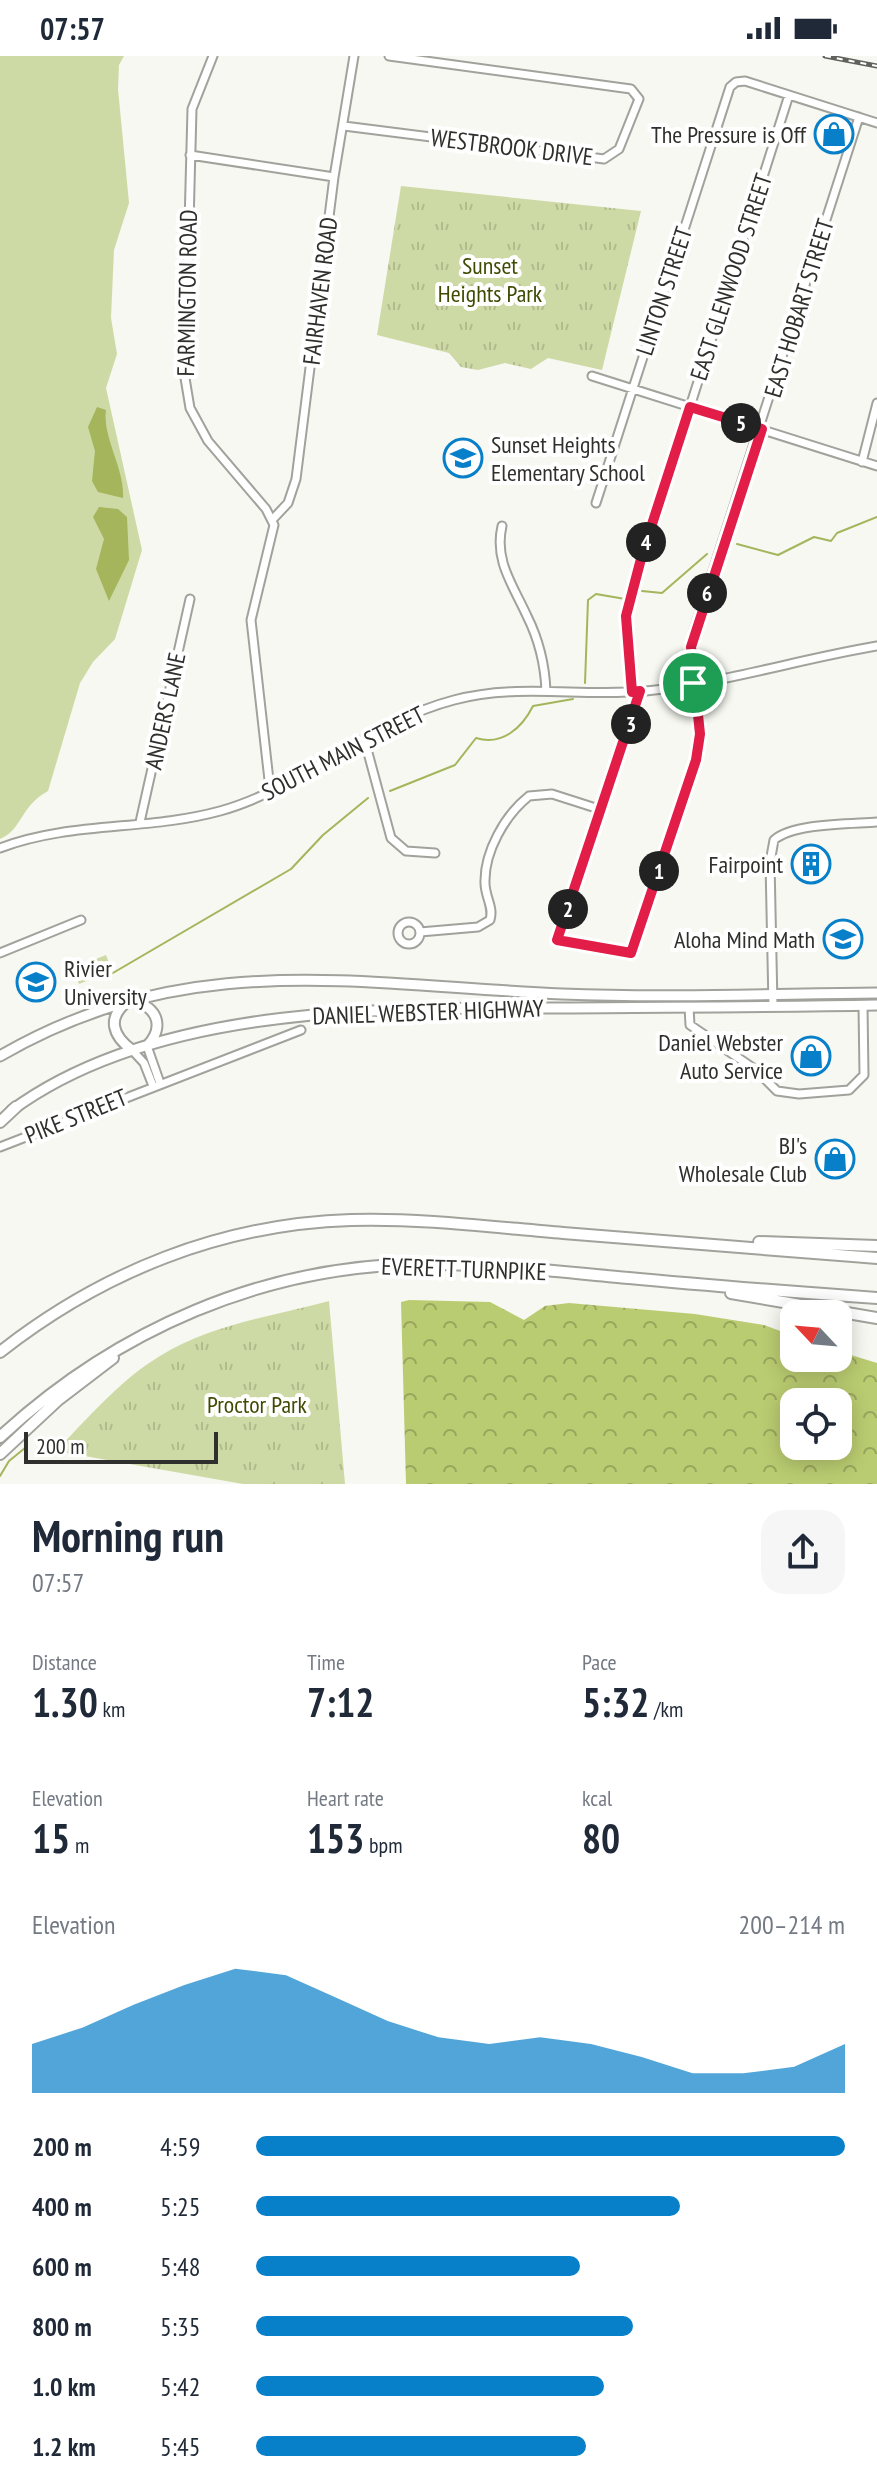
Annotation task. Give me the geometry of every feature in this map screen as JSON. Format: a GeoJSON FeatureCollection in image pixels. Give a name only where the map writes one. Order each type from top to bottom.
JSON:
{"type":"FeatureCollection","features":[{"type":"Feature","properties":{"kind":"highway"},"geometry":{"type":"LineString","coordinates":[[0,1121],[16,1107]]}},
{"type":"Feature","properties":{"kind":"highway","name":"EVERETT TURNPIKE"},"geometry":{"type":"LineString","coordinates":[[0,1352],[74,1299],[113,1278],[192,1247],[253,1231],[323,1221],[394,1220],[877,1258]]}},
{"type":"Feature","properties":{"kind":"highway"},"geometry":{"type":"LineString","coordinates":[[641,1239],[877,1246]]}},
{"type":"Feature","properties":{"kind":"highway","name":"EVERETT TURNPIKE"},"geometry":{"type":"LineString","coordinates":[[0,1437],[89,1366],[182,1315],[283,1281],[340,1270],[399,1264],[482,1265],[877,1298]]}},
{"type":"Feature","properties":{"kind":"highway"},"geometry":{"type":"LineString","coordinates":[[715,1286],[728,1292],[877,1318]]}},
{"type":"Feature","properties":{"kind":"highway"},"geometry":{"type":"LineString","coordinates":[[0,1454],[84,1379],[182,1315]]}},
{"type":"Feature","properties":{"kind":"main road","name":"DANIEL WEBSTER HIGHWAY"},"geometry":{"type":"LineString","coordinates":[[0,1056],[68,1022],[128,1001],[203,985],[286,978],[572,994],[877,993]]}},
{"type":"Feature","properties":{"kind":"main road"},"geometry":{"type":"LineString","coordinates":[[132,1050],[117,1037],[113,1026],[117,1013],[128,1001],[146,1005],[157,1018],[158,1031],[147,1046]]}},
{"type":"Feature","properties":{"kind":"main road","name":"DANIEL WEBSTER HIGHWAY"},"geometry":{"type":"LineString","coordinates":[[16,1107],[79,1070],[132,1050],[263,1021],[358,1010],[877,1005]]}},
{"type":"Feature","properties":{"kind":"street","name":"FARMINGTON ROAD"},"geometry":{"type":"LineString","coordinates":[[213,56],[193,101],[186,393],[190,408],[208,441],[272,520]]}},
{"type":"Feature","properties":{"kind":"street","name":"FAIRHAVEN ROAD"},"geometry":{"type":"LineString","coordinates":[[272,520],[288,503],[296,479],[334,177],[354,56]]}},
{"type":"Feature","properties":{"kind":"street","name":"WESTBROOK DRIVE"},"geometry":{"type":"LineString","coordinates":[[344,126],[604,159],[619,149],[638,95],[631,89],[389,56]]}},
{"type":"Feature","properties":{"kind":"street","name":"LINTON STREET"},"geometry":{"type":"LineString","coordinates":[[596,503],[728,91],[736,82],[789,95]]}},
{"type":"Feature","properties":{"kind":"street"},"geometry":{"type":"LineString","coordinates":[[789,95],[877,123]]}},
{"type":"Feature","properties":{"kind":"street","name":"EAST GLENWOOD STREET"},"geometry":{"type":"LineString","coordinates":[[636,691],[626,616],[642,555],[789,95]]}},
{"type":"Feature","properties":{"kind":"street","name":"EAST HOBART STREET"},"geometry":{"type":"LineString","coordinates":[[602,810],[557,940],[631,953],[696,760],[700,734],[690,659],[694,630],[762,429],[859,117]]}},
{"type":"Feature","properties":{"kind":"street"},"geometry":{"type":"LineString","coordinates":[[190,155],[334,177]]}},
{"type":"Feature","properties":{"kind":"street"},"geometry":{"type":"LineString","coordinates":[[592,376],[877,466]]}},
{"type":"Feature","properties":{"kind":"street"},"geometry":{"type":"LineString","coordinates":[[862,462],[877,403]]}},
{"type":"Feature","properties":{"kind":"street"},"geometry":{"type":"LineString","coordinates":[[270,789],[251,620],[256,589],[273,536],[272,520]]}},
{"type":"Feature","properties":{"kind":"street"},"geometry":{"type":"LineString","coordinates":[[502,526],[499,543],[503,569],[532,628],[546,691]]}},
{"type":"Feature","properties":{"kind":"street","name":"ANDERS LANE"},"geometry":{"type":"LineString","coordinates":[[140,822],[190,599]]}},
{"type":"Feature","properties":{"kind":"street","name":"SOUTH MAIN STREET"},"geometry":{"type":"LineString","coordinates":[[0,848],[57,832],[218,811],[270,789],[364,738],[450,701],[500,691],[636,691],[693,683],[877,646]]}},
{"type":"Feature","properties":{"kind":"street"},"geometry":{"type":"LineString","coordinates":[[420,932],[478,927],[490,920],[492,912],[484,880],[488,857],[508,819],[529,796],[552,794],[602,810],[636,691]]}},
{"type":"Feature","properties":{"kind":"street"},"geometry":{"type":"LineString","coordinates":[[364,738],[391,838],[406,851],[435,853]]}},
{"type":"Feature","properties":{"kind":"street"},"geometry":{"type":"LineString","coordinates":[[773,1006],[770,862],[774,840],[786,833],[805,829],[877,822]]}},
{"type":"Feature","properties":{"kind":"street"},"geometry":{"type":"LineString","coordinates":[[0,953],[81,920]]}},
{"type":"Feature","properties":{"kind":"street"},"geometry":{"type":"LineString","coordinates":[[689,1007],[690,1025],[756,1070],[777,1091],[799,1094],[849,1090],[861,1082],[865,1067],[863,1006]]}},
{"type":"Feature","properties":{"kind":"street","name":"PIKE STREET"},"geometry":{"type":"LineString","coordinates":[[0,1147],[301,1030]]}},
{"type":"Feature","properties":{"kind":"street"},"geometry":{"type":"LineString","coordinates":[[147,1046],[157,1084]]}},
{"type":"Feature","properties":{"kind":"street","name":"PIKE STREET"},"geometry":{"type":"LineString","coordinates":[[132,1050],[157,1084]]}},
{"type":"Feature","properties":{"kind":"green space"},"geometry":{"type":"Polygon","coordinates":[[[0,56],[124,56],[119,65],[118,89],[129,203],[114,250],[111,318],[117,354],[106,388],[142,550],[115,639],[93,662],[80,683],[48,791],[32,803],[8,835],[0,839],[0,56]]]}},
{"type":"Feature","properties":{"kind":"green space","name":"Sunset Heights Park"},"geometry":{"type":"Polygon","coordinates":[[[401,186],[641,211],[602,370],[548,358],[531,369],[505,363],[478,370],[461,367],[449,353],[377,335],[401,186]]]}},
{"type":"Feature","properties":{"kind":"green space"},"geometry":{"type":"Polygon","coordinates":[[[106,955],[112,971],[79,984],[73,968],[106,955]]]}},
{"type":"Feature","properties":{"kind":"green space","name":"Proctor Park"},"geometry":{"type":"Polygon","coordinates":[[[329,1301],[345,1484],[243,1484],[56,1451],[131,1376],[179,1345],[242,1322],[329,1301]]]}},
{"type":"Feature","properties":{"kind":"green space"},"geometry":{"type":"Polygon","coordinates":[[[401,1302],[490,1302],[524,1320],[545,1306],[569,1303],[695,1314],[764,1325],[780,1331],[780,1372],[852,1372],[852,1355],[877,1363],[877,1484],[406,1484],[401,1302]]]}},
{"type":"Feature","properties":{"kind":"shaded area"},"geometry":{"type":"Polygon","coordinates":[[[97,407],[106,410],[107,431],[121,476],[123,498],[98,492],[92,481],[95,451],[88,427],[97,407]]]}},
{"type":"Feature","properties":{"kind":"shaded area"},"geometry":{"type":"Polygon","coordinates":[[[99,507],[118,509],[127,517],[129,560],[109,601],[96,569],[104,539],[93,517],[99,507]]]}},
{"type":"Feature","properties":{"kind":"waterway"},"geometry":{"type":"LineString","coordinates":[[737,544],[778,555],[814,537],[831,541],[837,533],[877,517]]}},
{"type":"Feature","properties":{"kind":"waterway"},"geometry":{"type":"LineString","coordinates":[[642,591],[662,593],[707,554]]}},
{"type":"Feature","properties":{"kind":"waterway"},"geometry":{"type":"LineString","coordinates":[[585,683],[588,600],[596,594],[625,599]]}},
{"type":"Feature","properties":{"kind":"waterway"},"geometry":{"type":"LineString","coordinates":[[390,791],[455,765],[476,738],[494,739],[510,733],[533,706],[573,699]]}},
{"type":"Feature","properties":{"kind":"waterway"},"geometry":{"type":"LineString","coordinates":[[106,977],[291,869],[323,835],[368,798]]}},
{"type":"Feature","properties":{"kind":"waterway"},"geometry":{"type":"LineString","coordinates":[[0,1476],[9,1461],[25,1448]]}},
{"type":"Feature","properties":{"kind":"railway"},"geometry":{"type":"LineString","coordinates":[[825,56],[877,66]]}},
{"type":"Feature","properties":{"kind":"place","name":"The Pressure is Off"},"geometry":{"type":"Point","coordinates":[834,134]}},
{"type":"Feature","properties":{"kind":"place","name":"Sunset Heights Elementary School"},"geometry":{"type":"Point","coordinates":[463,458]}},
{"type":"Feature","properties":{"kind":"place","name":"Fairpoint"},"geometry":{"type":"Point","coordinates":[811,864]}},
{"type":"Feature","properties":{"kind":"place","name":"Aloha Mind Math"},"geometry":{"type":"Point","coordinates":[843,939]}},
{"type":"Feature","properties":{"kind":"place","name":"Rivier University"},"geometry":{"type":"Point","coordinates":[36,982]}},
{"type":"Feature","properties":{"kind":"place","name":"Daniel Webster Auto Service"},"geometry":{"type":"Point","coordinates":[811,1056]}},
{"type":"Feature","properties":{"kind":"place","name":"BJ's Wholesale Club"},"geometry":{"type":"Point","coordinates":[835,1159]}},
{"type":"Feature","properties":{"kind":"route"},"geometry":{"type":"LineString","coordinates":[[690,407],[762,429],[694,630],[690,659],[693,683],[699,720],[699,747],[631,953],[576,946],[557,940],[616,772],[640,691],[632,692],[625,636],[626,616],[642,555],[690,407]]}}]}
